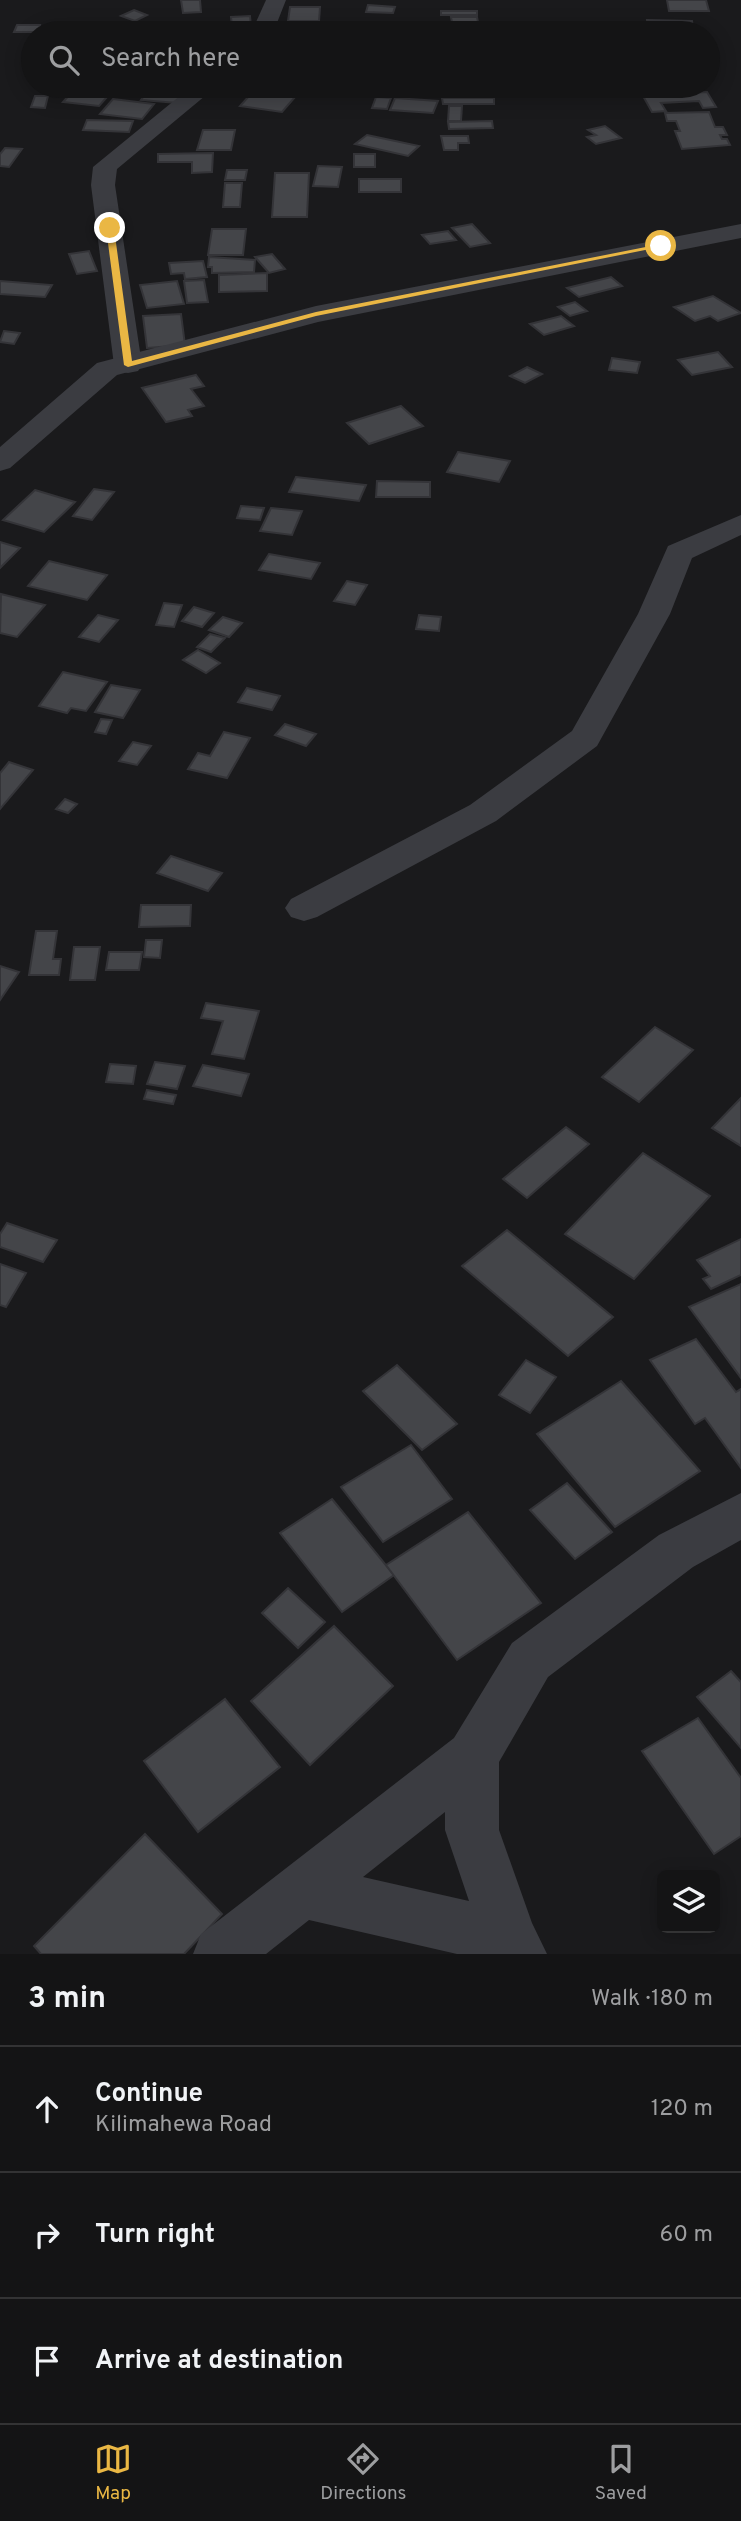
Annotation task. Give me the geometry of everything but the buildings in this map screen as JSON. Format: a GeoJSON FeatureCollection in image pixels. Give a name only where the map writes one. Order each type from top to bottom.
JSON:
{"type":"FeatureCollection","features":[{"type":"Feature","properties":{"kind":"street"},"geometry":{"type":"LineString","coordinates":[[267,21],[276,0]]}},
{"type":"Feature","properties":{"kind":"street"},"geometry":{"type":"LineString","coordinates":[[128,365],[103,185],[104,167],[191,98]]}},
{"type":"Feature","properties":{"kind":"street"},"geometry":{"type":"LineString","coordinates":[[0,462],[107,369],[316,314],[741,231]]}},
{"type":"Feature","properties":{"kind":"street"},"geometry":{"type":"LineString","coordinates":[[304,908],[484,813],[585,738],[654,614],[679,553],[741,524]]}},
{"type":"Feature","properties":{"kind":"street"},"geometry":{"type":"LineString","coordinates":[[221,1954],[473,1757],[530,1660],[676,1551],[741,1515]]}},
{"type":"Feature","properties":{"kind":"street"},"geometry":{"type":"LineString","coordinates":[[473,1757],[472,1830],[514,1946]]}},
{"type":"Feature","properties":{"kind":"street"},"geometry":{"type":"LineString","coordinates":[[301,1891],[514,1946]]}},
{"type":"Feature","properties":{"kind":"route"},"geometry":{"type":"LineString","coordinates":[[110,228],[128,365],[316,314],[661,246]]}}]}
